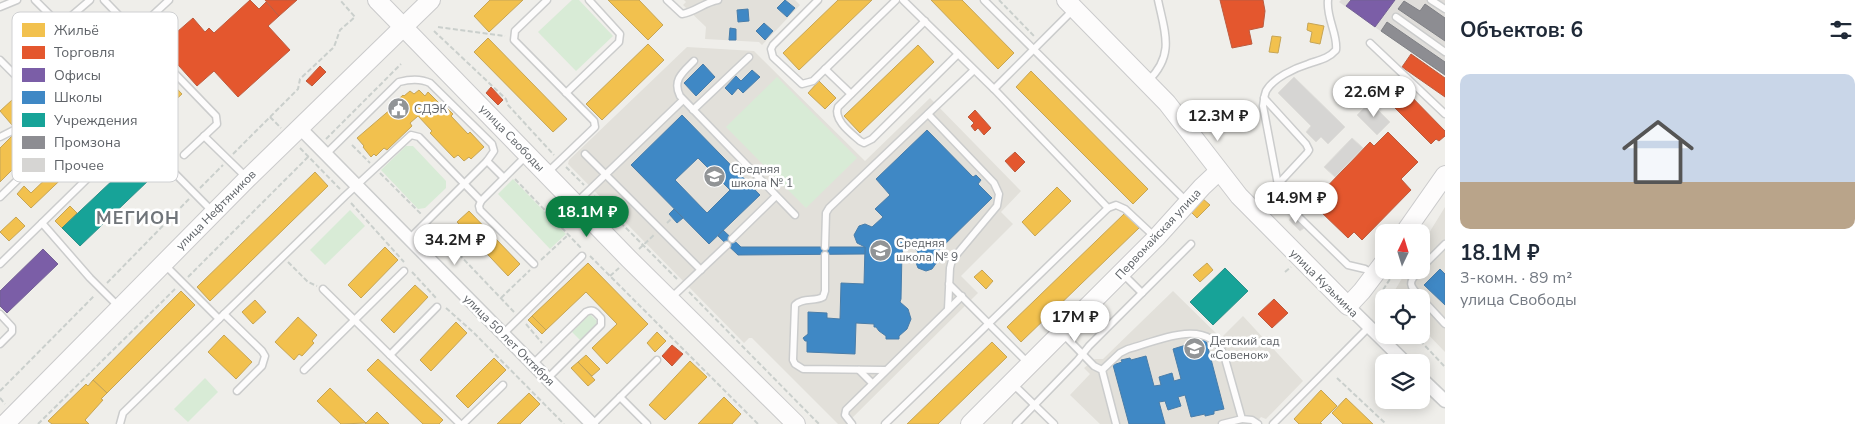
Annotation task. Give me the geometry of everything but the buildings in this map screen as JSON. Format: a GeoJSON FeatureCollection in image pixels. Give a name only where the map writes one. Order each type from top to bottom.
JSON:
{"type":"FeatureCollection","features":[{"type":"Feature","properties":{"kind":"main road","name":"улица Свободы"},"geometry":{"type":"LineString","coordinates":[[377,0],[629,258],[796,424]]}},
{"type":"Feature","properties":{"kind":"main road","name":"улица Нефтяников"},"geometry":{"type":"LineString","coordinates":[[5,424],[294,132],[431,0]]}},
{"type":"Feature","properties":{"kind":"main road","name":"улица Кузьмина"},"geometry":{"type":"LineString","coordinates":[[1070,4],[1147,82],[1185,125],[1219,171],[1253,211],[1348,306]]}},
{"type":"Feature","properties":{"kind":"main road","name":"Первомайская улица"},"geometry":{"type":"LineString","coordinates":[[970,424],[1122,273],[1219,171]]}},
{"type":"Feature","properties":{"kind":"main road"},"geometry":{"type":"LineString","coordinates":[[1411,224],[1445,175]]}},
{"type":"Feature","properties":{"kind":"main road"},"geometry":{"type":"LineString","coordinates":[[1348,306],[1375,279]]}},
{"type":"Feature","properties":{"kind":"street","name":"улица 50 лет Октября"},"geometry":{"type":"LineString","coordinates":[[294,132],[322,151],[592,424]]}},
{"type":"Feature","properties":{"kind":"street","name":"улица Кузьмина"},"geometry":{"type":"LineString","coordinates":[[1348,306],[1397,354]]}},
{"type":"Feature","properties":{"kind":"street"},"geometry":{"type":"LineString","coordinates":[[1430,387],[1445,401]]}},
{"type":"Feature","properties":{"kind":"lane"},"geometry":{"type":"LineString","coordinates":[[0,7],[17,0]]}},
{"type":"Feature","properties":{"kind":"lane"},"geometry":{"type":"LineString","coordinates":[[35,0],[47,12]]}},
{"type":"Feature","properties":{"kind":"lane"},"geometry":{"type":"LineString","coordinates":[[76,12],[90,0]]}},
{"type":"Feature","properties":{"kind":"lane"},"geometry":{"type":"LineString","coordinates":[[104,0],[116,12]]}},
{"type":"Feature","properties":{"kind":"lane"},"geometry":{"type":"LineString","coordinates":[[157,12],[170,0]]}},
{"type":"Feature","properties":{"kind":"lane"},"geometry":{"type":"LineString","coordinates":[[547,0],[516,31],[514,40],[594,121],[595,127],[547,173]]}},
{"type":"Feature","properties":{"kind":"lane"},"geometry":{"type":"LineString","coordinates":[[566,93],[619,42],[620,38],[620,34],[589,0]]}},
{"type":"Feature","properties":{"kind":"lane"},"geometry":{"type":"LineString","coordinates":[[668,0],[682,14],[690,12],[710,1],[718,0]]}},
{"type":"Feature","properties":{"kind":"lane"},"geometry":{"type":"LineString","coordinates":[[818,0],[771,49],[773,57],[802,84],[813,81],[896,0]]}},
{"type":"Feature","properties":{"kind":"lane"},"geometry":{"type":"LineString","coordinates":[[903,0],[994,89],[1108,208]]}},
{"type":"Feature","properties":{"kind":"lane"},"geometry":{"type":"LineString","coordinates":[[984,0],[1187,203]]}},
{"type":"Feature","properties":{"kind":"lane"},"geometry":{"type":"LineString","coordinates":[[1147,82],[1161,66],[1166,47],[1158,0]]}},
{"type":"Feature","properties":{"kind":"lane"},"geometry":{"type":"LineString","coordinates":[[1278,185],[1263,106],[1264,98],[1268,88],[1276,80],[1297,68],[1328,58],[1336,50],[1335,38],[1328,17],[1328,0]]}},
{"type":"Feature","properties":{"kind":"lane"},"geometry":{"type":"LineString","coordinates":[[1431,0],[1445,9]]}},
{"type":"Feature","properties":{"kind":"lane"},"geometry":{"type":"LineString","coordinates":[[994,89],[1040,42],[1070,4]]}},
{"type":"Feature","properties":{"kind":"lane"},"geometry":{"type":"LineString","coordinates":[[1396,18],[1445,52]]}},
{"type":"Feature","properties":{"kind":"lane"},"geometry":{"type":"LineString","coordinates":[[925,21],[838,107],[836,115],[860,141],[868,142],[958,54]]}},
{"type":"Feature","properties":{"kind":"lane"},"geometry":{"type":"LineString","coordinates":[[1370,43],[1445,114]]}},
{"type":"Feature","properties":{"kind":"lane"},"geometry":{"type":"LineString","coordinates":[[693,110],[749,57]]}},
{"type":"Feature","properties":{"kind":"lane"},"geometry":{"type":"LineString","coordinates":[[0,60],[12,72]]}},
{"type":"Feature","properties":{"kind":"lane"},"geometry":{"type":"LineString","coordinates":[[694,61],[677,80],[678,92],[683,100],[794,215]]}},
{"type":"Feature","properties":{"kind":"lane"},"geometry":{"type":"LineString","coordinates":[[825,69],[851,94]]}},
{"type":"Feature","properties":{"kind":"lane"},"geometry":{"type":"LineString","coordinates":[[825,247],[826,213],[829,208],[974,70]]}},
{"type":"Feature","properties":{"kind":"lane"},"geometry":{"type":"LineString","coordinates":[[178,76],[216,116],[217,124],[184,155]]}},
{"type":"Feature","properties":{"kind":"lane"},"geometry":{"type":"LineString","coordinates":[[322,151],[399,82],[412,79],[420,79],[430,83],[492,144],[494,151],[487,161],[409,238]]}},
{"type":"Feature","properties":{"kind":"lane"},"geometry":{"type":"LineString","coordinates":[[1253,211],[1307,154],[1308,150],[1306,144],[1264,98]]}},
{"type":"Feature","properties":{"kind":"lane"},"geometry":{"type":"LineString","coordinates":[[576,204],[683,100]]}},
{"type":"Feature","properties":{"kind":"lane"},"geometry":{"type":"LineString","coordinates":[[928,114],[994,183],[999,194],[997,206],[954,257],[950,268],[948,309]]}},
{"type":"Feature","properties":{"kind":"lane"},"geometry":{"type":"LineString","coordinates":[[0,137],[12,131]]}},
{"type":"Feature","properties":{"kind":"lane"},"geometry":{"type":"LineString","coordinates":[[120,424],[123,413],[345,196],[412,135],[419,137],[481,201]]}},
{"type":"Feature","properties":{"kind":"lane"},"geometry":{"type":"LineString","coordinates":[[204,136],[247,179]]}},
{"type":"Feature","properties":{"kind":"lane"},"geometry":{"type":"LineString","coordinates":[[528,154],[481,201],[479,206],[480,210],[534,264]]}},
{"type":"Feature","properties":{"kind":"lane"},"geometry":{"type":"LineString","coordinates":[[585,154],[701,270]]}},
{"type":"Feature","properties":{"kind":"lane"},"geometry":{"type":"LineString","coordinates":[[487,161],[507,176]]}},
{"type":"Feature","properties":{"kind":"lane"},"geometry":{"type":"LineString","coordinates":[[178,176],[214,213]]}},
{"type":"Feature","properties":{"kind":"lane"},"geometry":{"type":"LineString","coordinates":[[0,197],[15,182]]}},
{"type":"Feature","properties":{"kind":"lane"},"geometry":{"type":"LineString","coordinates":[[0,264],[85,182]]}},
{"type":"Feature","properties":{"kind":"lane"},"geometry":{"type":"LineString","coordinates":[[1272,191],[1348,265],[1375,270]]}},
{"type":"Feature","properties":{"kind":"lane"},"geometry":{"type":"LineString","coordinates":[[732,239],[776,196]]}},
{"type":"Feature","properties":{"kind":"lane"},"geometry":{"type":"LineString","coordinates":[[885,424],[1108,208],[1116,205],[1125,208],[1156,238]]}},
{"type":"Feature","properties":{"kind":"lane"},"geometry":{"type":"LineString","coordinates":[[42,223],[119,308]]}},
{"type":"Feature","properties":{"kind":"lane"},"geometry":{"type":"LineString","coordinates":[[1016,424],[1089,346],[1191,244]]}},
{"type":"Feature","properties":{"kind":"lane"},"geometry":{"type":"LineString","coordinates":[[1430,259],[1445,244]]}},
{"type":"Feature","properties":{"kind":"lane"},"geometry":{"type":"LineString","coordinates":[[670,299],[726,245]]}},
{"type":"Feature","properties":{"kind":"lane"},"geometry":{"type":"LineString","coordinates":[[825,255],[825,291],[823,297],[818,300],[800,300],[795,304],[793,360],[795,364],[803,368],[885,370]]}},
{"type":"Feature","properties":{"kind":"lane"},"geometry":{"type":"LineString","coordinates":[[503,334],[585,256]]}},
{"type":"Feature","properties":{"kind":"lane"},"geometry":{"type":"LineString","coordinates":[[163,264],[262,351],[264,356],[262,366],[237,391]]}},
{"type":"Feature","properties":{"kind":"lane"},"geometry":{"type":"LineString","coordinates":[[304,370],[407,270]]}},
{"type":"Feature","properties":{"kind":"lane"},"geometry":{"type":"LineString","coordinates":[[1122,273],[1142,293]]}},
{"type":"Feature","properties":{"kind":"lane"},"geometry":{"type":"LineString","coordinates":[[949,284],[1030,365]]}},
{"type":"Feature","properties":{"kind":"lane"},"geometry":{"type":"LineString","coordinates":[[323,289],[461,424],[503,385]]}},
{"type":"Feature","properties":{"kind":"lane"},"geometry":{"type":"LineString","coordinates":[[852,424],[845,415],[846,410],[962,296]]}},
{"type":"Feature","properties":{"kind":"lane"},"geometry":{"type":"LineString","coordinates":[[390,355],[438,304]]}},
{"type":"Feature","properties":{"kind":"lane"},"geometry":{"type":"LineString","coordinates":[[1430,308],[1445,324]]}},
{"type":"Feature","properties":{"kind":"lane"},"geometry":{"type":"LineString","coordinates":[[533,364],[586,312],[594,311],[602,318],[601,325],[547,379]]}},
{"type":"Feature","properties":{"kind":"lane"},"geometry":{"type":"LineString","coordinates":[[0,314],[12,327],[12,332],[0,344]]}},
{"type":"Feature","properties":{"kind":"lane"},"geometry":{"type":"LineString","coordinates":[[1274,424],[1370,328]]}},
{"type":"Feature","properties":{"kind":"lane"},"geometry":{"type":"LineString","coordinates":[[1062,333],[1094,366],[1102,370],[1116,424]]}},
{"type":"Feature","properties":{"kind":"lane"},"geometry":{"type":"LineString","coordinates":[[1102,370],[1128,348],[1185,334],[1205,335],[1219,346],[1224,355],[1242,419]]}},
{"type":"Feature","properties":{"kind":"lane"},"geometry":{"type":"LineString","coordinates":[[592,424],[657,360]]}},
{"type":"Feature","properties":{"kind":"lane"},"geometry":{"type":"LineString","coordinates":[[859,370],[872,383]]}},
{"type":"Feature","properties":{"kind":"lane"},"geometry":{"type":"LineString","coordinates":[[1012,383],[1054,424]]}},
{"type":"Feature","properties":{"kind":"lane"},"geometry":{"type":"LineString","coordinates":[[620,397],[647,424]]}},
{"type":"Feature","properties":{"kind":"lane"},"geometry":{"type":"LineString","coordinates":[[1222,424],[1242,419],[1252,420],[1258,424]]}},
{"type":"Feature","properties":{"kind":"path"},"geometry":{"type":"LineString","coordinates":[[0,391],[298,89],[300,79],[334,47],[340,30],[355,17],[340,0]]}},
{"type":"Feature","properties":{"kind":"path"},"geometry":{"type":"LineString","coordinates":[[999,0],[1040,42]]}},
{"type":"Feature","properties":{"kind":"path"},"geometry":{"type":"LineString","coordinates":[[438,27],[515,37]]}},
{"type":"Feature","properties":{"kind":"path"},"geometry":{"type":"LineString","coordinates":[[434,31],[506,99],[508,104],[560,160],[818,424]]}},
{"type":"Feature","properties":{"kind":"path"},"geometry":{"type":"LineString","coordinates":[[38,424],[309,157],[322,151],[401,64]]}},
{"type":"Feature","properties":{"kind":"path"},"geometry":{"type":"LineString","coordinates":[[270,117],[294,132],[309,157],[405,264]]}},
{"type":"Feature","properties":{"kind":"path"},"geometry":{"type":"LineString","coordinates":[[507,176],[582,249]]}},
{"type":"Feature","properties":{"kind":"path"},"geometry":{"type":"LineString","coordinates":[[610,276],[672,218]]}},
{"type":"Feature","properties":{"kind":"path"},"geometry":{"type":"LineString","coordinates":[[585,256],[610,276],[758,424]]}},
{"type":"Feature","properties":{"kind":"path"},"geometry":{"type":"LineString","coordinates":[[283,257],[308,282],[323,289]]}},
{"type":"Feature","properties":{"kind":"path"},"geometry":{"type":"LineString","coordinates":[[407,270],[438,304]]}},
{"type":"Feature","properties":{"kind":"path"},"geometry":{"type":"LineString","coordinates":[[501,298],[540,339],[547,351]]}},
{"type":"Feature","properties":{"kind":"path"},"geometry":{"type":"LineString","coordinates":[[447,308],[564,424]]}},
{"type":"Feature","properties":{"kind":"path"},"geometry":{"type":"LineString","coordinates":[[1423,344],[1445,367]]}},
{"type":"Feature","properties":{"kind":"path"},"geometry":{"type":"LineString","coordinates":[[1336,378],[1386,424]]}},
{"type":"Feature","properties":{"kind":"shaded area"},"geometry":{"type":"Polygon","coordinates":[[[684,0],[795,0],[800,5],[762,45],[759,42],[705,39],[706,27],[683,5],[686,2],[684,0]]]}},
{"type":"Feature","properties":{"kind":"shaded area"},"geometry":{"type":"Polygon","coordinates":[[[1341,0],[1445,0],[1445,76],[1339,2],[1341,0]]]}},
{"type":"Feature","properties":{"kind":"shaded area"},"geometry":{"type":"Polygon","coordinates":[[[687,47],[754,51],[865,161],[930,98],[1021,191],[1001,212],[1013,224],[961,276],[978,293],[846,424],[838,424],[752,338],[749,338],[744,343],[568,164],[569,160],[687,47]]]}},
{"type":"Feature","properties":{"kind":"shaded area"},"geometry":{"type":"Polygon","coordinates":[[[1445,207],[1445,352],[1430,336],[1430,289],[1396,289],[1402,279],[1430,279],[1430,231],[1445,207]]]}},
{"type":"Feature","properties":{"kind":"shaded area","name":"Детский сад «Совенок»"},"geometry":{"type":"Polygon","coordinates":[[[1173,291],[1221,338],[1243,316],[1303,381],[1266,419],[1261,417],[1255,424],[1100,424],[1070,395],[1090,374],[1084,368],[1095,359],[1103,359],[1173,291]]]}},
{"type":"Feature","properties":{"kind":"green space"},"geometry":{"type":"Polygon","coordinates":[[[572,0],[579,0],[613,36],[576,71],[538,32],[572,0]]]}},
{"type":"Feature","properties":{"kind":"green space"},"geometry":{"type":"Polygon","coordinates":[[[777,77],[857,158],[806,208],[726,127],[777,77]]]}},
{"type":"Feature","properties":{"kind":"green space"},"geometry":{"type":"Polygon","coordinates":[[[406,146],[413,146],[446,181],[446,188],[425,208],[418,209],[381,170],[406,146]]]}},
{"type":"Feature","properties":{"kind":"green space"},"geometry":{"type":"Polygon","coordinates":[[[513,179],[566,234],[550,249],[498,194],[513,179]]]}},
{"type":"Feature","properties":{"kind":"green space"},"geometry":{"type":"Polygon","coordinates":[[[350,210],[365,226],[325,265],[310,250],[350,210]]]}},
{"type":"Feature","properties":{"kind":"green space"},"geometry":{"type":"Polygon","coordinates":[[[590,314],[598,322],[580,340],[572,332],[590,314]]]}},
{"type":"Feature","properties":{"kind":"green space"},"geometry":{"type":"Polygon","coordinates":[[[205,378],[218,392],[188,422],[174,409],[205,378]]]}},
{"type":"Feature","properties":{"kind":"place","name":"СДЭК"},"geometry":{"type":"Point","coordinates":[398,109]}},
{"type":"Feature","properties":{"kind":"place","name":"Средняя школа № 1"},"geometry":{"type":"Point","coordinates":[715,176]}},
{"type":"Feature","properties":{"kind":"place","name":"Средняя школа № 9"},"geometry":{"type":"Point","coordinates":[880,250]}},
{"type":"Feature","properties":{"kind":"place","name":"Детский сад «Совенок»"},"geometry":{"type":"Point","coordinates":[1194,348]}},
{"type":"Feature","properties":{"kind":"district","name":"МЕГИОН"},"geometry":{"type":"Point","coordinates":[138,218]}}]}
